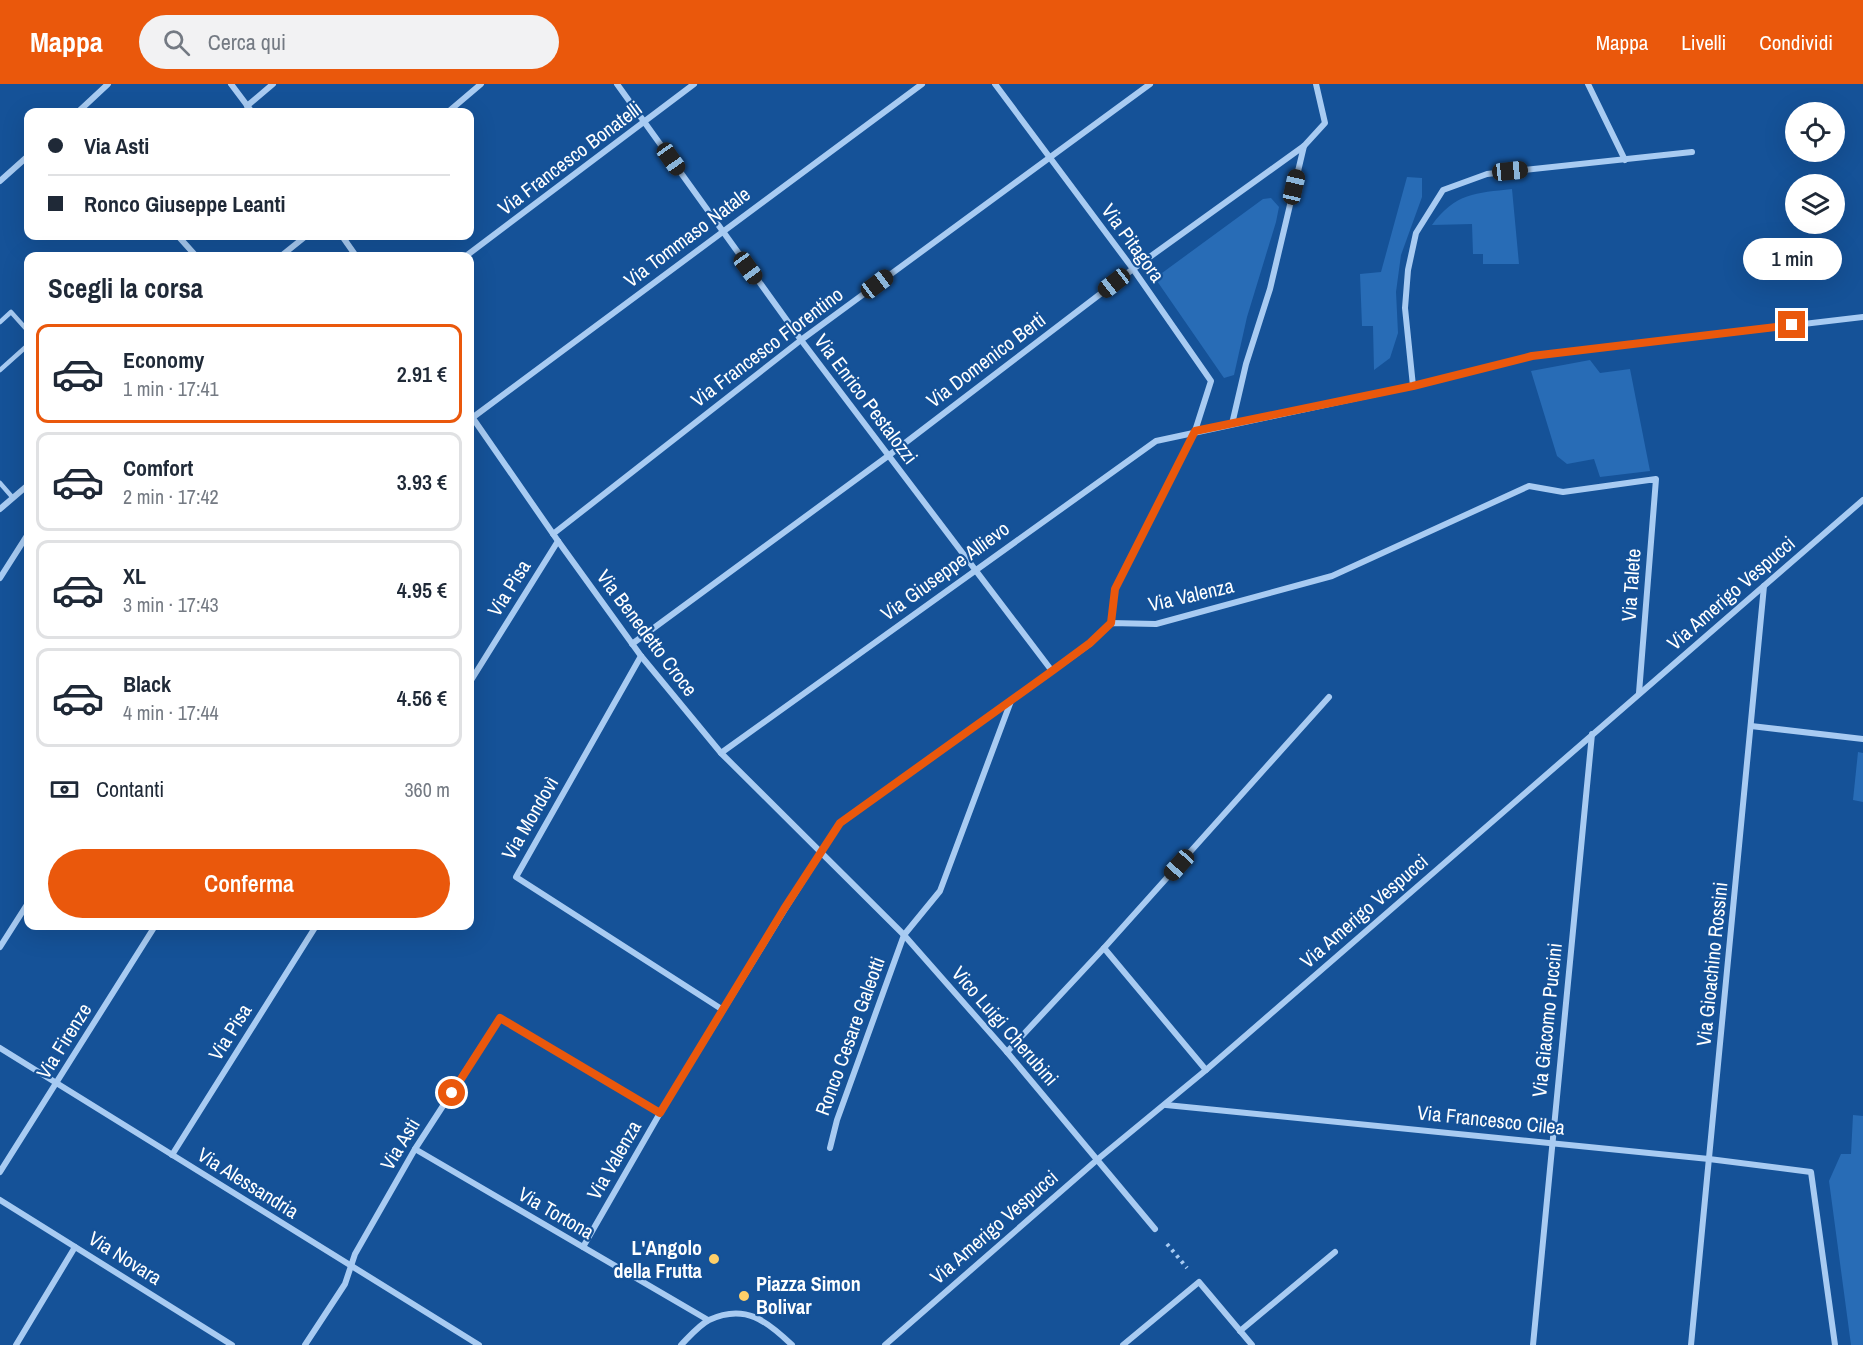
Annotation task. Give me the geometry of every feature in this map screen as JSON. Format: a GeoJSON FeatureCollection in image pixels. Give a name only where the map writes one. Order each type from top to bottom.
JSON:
{"type":"FeatureCollection","features":[{"type":"Feature","properties":{"kind":"street"},"geometry":{"type":"LineString","coordinates":[[82,108],[108,84]]}},
{"type":"Feature","properties":{"kind":"street"},"geometry":{"type":"LineString","coordinates":[[231,84],[249,108]]}},
{"type":"Feature","properties":{"kind":"street"},"geometry":{"type":"LineString","coordinates":[[251,108],[273,84]]}},
{"type":"Feature","properties":{"kind":"street"},"geometry":{"type":"LineString","coordinates":[[453,108],[481,84]]}},
{"type":"Feature","properties":{"kind":"street","name":"Via Enrico Pestalozzi"},"geometry":{"type":"LineString","coordinates":[[617,84],[801,340],[1052,671]]}},
{"type":"Feature","properties":{"kind":"street","name":"Via Francesco Bonatelli"},"geometry":{"type":"LineString","coordinates":[[471,252],[694,84]]}},
{"type":"Feature","properties":{"kind":"street","name":"Via Tommaso Natale"},"geometry":{"type":"LineString","coordinates":[[474,415],[922,84]]}},
{"type":"Feature","properties":{"kind":"street","name":"Via Pitagora"},"geometry":{"type":"LineString","coordinates":[[994,84],[1132,269],[1211,381],[1195,431]]}},
{"type":"Feature","properties":{"kind":"street","name":"Via Francesco Florentino"},"geometry":{"type":"LineString","coordinates":[[553,534],[801,340],[1150,84]]}},
{"type":"Feature","properties":{"kind":"street","name":"Via Domenico Berti"},"geometry":{"type":"LineString","coordinates":[[632,644],[888,456],[1132,269],[1304,146],[1325,123],[1316,84]]}},
{"type":"Feature","properties":{"kind":"street"},"geometry":{"type":"LineString","coordinates":[[1588,84],[1625,160]]}},
{"type":"Feature","properties":{"kind":"street"},"geometry":{"type":"LineString","coordinates":[[1232,424],[1246,364],[1269,289],[1304,146]]}},
{"type":"Feature","properties":{"kind":"street"},"geometry":{"type":"LineString","coordinates":[[1413,386],[1405,308],[1408,270],[1416,233],[1443,190],[1487,174],[1692,152]]}},
{"type":"Feature","properties":{"kind":"street"},"geometry":{"type":"LineString","coordinates":[[0,181],[24,160]]}},
{"type":"Feature","properties":{"kind":"street"},"geometry":{"type":"LineString","coordinates":[[182,240],[192,252]]}},
{"type":"Feature","properties":{"kind":"street"},"geometry":{"type":"LineString","coordinates":[[286,252],[301,240]]}},
{"type":"Feature","properties":{"kind":"street","name":"Via Giuseppe Allievo"},"geometry":{"type":"LineString","coordinates":[[721,753],[1156,441],[1413,386],[1532,356],[1863,316]]}},
{"type":"Feature","properties":{"kind":"street","name":"Via Benedetto Croce"},"geometry":{"type":"LineString","coordinates":[[474,424],[641,656],[721,753],[821,853]]}},
{"type":"Feature","properties":{"kind":"street"},"geometry":{"type":"LineString","coordinates":[[1111,623],[1115,589],[1195,431]]}},
{"type":"Feature","properties":{"kind":"street","name":"Via Valenza"},"geometry":{"type":"LineString","coordinates":[[583,1247],[660,1113],[840,823],[1090,643],[1111,623],[1156,624],[1332,576],[1529,486],[1563,492],[1656,479]]}},
{"type":"Feature","properties":{"kind":"street","name":"Via Talete"},"geometry":{"type":"LineString","coordinates":[[1639,693],[1656,479]]}},
{"type":"Feature","properties":{"kind":"street"},"geometry":{"type":"LineString","coordinates":[[0,509],[24,490]]}},
{"type":"Feature","properties":{"kind":"street","name":"Via Amerigo Vespucci"},"geometry":{"type":"LineString","coordinates":[[885,1345],[1098,1159],[1166,1105],[1863,500]]}},
{"type":"Feature","properties":{"kind":"street"},"geometry":{"type":"LineString","coordinates":[[0,578],[24,540]]}},
{"type":"Feature","properties":{"kind":"street","name":"Via Pisa"},"geometry":{"type":"LineString","coordinates":[[474,676],[558,541]]}},
{"type":"Feature","properties":{"kind":"street","name":"Via Gioachino Rossini"},"geometry":{"type":"LineString","coordinates":[[1691,1345],[1764,586]]}},
{"type":"Feature","properties":{"kind":"street","name":"Via Mondovì"},"geometry":{"type":"LineString","coordinates":[[641,656],[516,877],[723,1010]]}},
{"type":"Feature","properties":{"kind":"street"},"geometry":{"type":"LineString","coordinates":[[1007,1052],[1104,948],[1329,697]]}},
{"type":"Feature","properties":{"kind":"street","name":"Ronco Cesare Galeotti"},"geometry":{"type":"LineString","coordinates":[[830,1148],[837,1120],[904,935],[940,891],[1011,700]]}},
{"type":"Feature","properties":{"kind":"street"},"geometry":{"type":"LineString","coordinates":[[1751,726],[1863,738]]}},
{"type":"Feature","properties":{"kind":"street","name":"Via Giacomo Puccini"},"geometry":{"type":"LineString","coordinates":[[1533,1345],[1592,734]]}},
{"type":"Feature","properties":{"kind":"street","name":"Vico Luigi Cherubini"},"geometry":{"type":"LineString","coordinates":[[821,853],[904,935],[1007,1052],[1155,1229]]}},
{"type":"Feature","properties":{"kind":"street"},"geometry":{"type":"LineString","coordinates":[[0,947],[24,909]]}},
{"type":"Feature","properties":{"kind":"street","name":"Via Firenze"},"geometry":{"type":"LineString","coordinates":[[0,1172],[153,930]]}},
{"type":"Feature","properties":{"kind":"street","name":"Via Pisa"},"geometry":{"type":"LineString","coordinates":[[172,1155],[313,930]]}},
{"type":"Feature","properties":{"kind":"street"},"geometry":{"type":"LineString","coordinates":[[1104,948],[1206,1070]]}},
{"type":"Feature","properties":{"kind":"street","name":"Via Asti"},"geometry":{"type":"LineString","coordinates":[[305,1345],[345,1284],[354,1254],[415,1149],[500,1018],[660,1113]]}},
{"type":"Feature","properties":{"kind":"street","name":"Via Alessandria"},"geometry":{"type":"LineString","coordinates":[[0,1048],[479,1345]]}},
{"type":"Feature","properties":{"kind":"street","name":"Via Francesco Cilea"},"geometry":{"type":"LineString","coordinates":[[1166,1105],[1709,1159],[1811,1172],[1835,1345]]}},
{"type":"Feature","properties":{"kind":"street","name":"Via Tortona"},"geometry":{"type":"LineString","coordinates":[[415,1149],[708,1320]]}},
{"type":"Feature","properties":{"kind":"street","name":"Via Novara"},"geometry":{"type":"LineString","coordinates":[[0,1200],[232,1345]]}},
{"type":"Feature","properties":{"kind":"street"},"geometry":{"type":"LineString","coordinates":[[16,1345],[75,1247]]}},
{"type":"Feature","properties":{"kind":"street"},"geometry":{"type":"LineString","coordinates":[[1240,1331],[1335,1252]]}},
{"type":"Feature","properties":{"kind":"street"},"geometry":{"type":"LineString","coordinates":[[1123,1345],[1199,1282],[1252,1345]]}},
{"type":"Feature","properties":{"kind":"street"},"geometry":{"type":"LineString","coordinates":[[681,1345],[708,1320],[734,1313],[752,1315],[773,1327],[792,1345]]}},
{"type":"Feature","properties":{"kind":"lane"},"geometry":{"type":"LineString","coordinates":[[0,322],[11,312],[24,327]]}},
{"type":"Feature","properties":{"kind":"lane"},"geometry":{"type":"LineString","coordinates":[[0,370],[24,349]]}},
{"type":"Feature","properties":{"kind":"lane"},"geometry":{"type":"LineString","coordinates":[[0,483],[13,498]]}},
{"type":"Feature","properties":{"kind":"path"},"geometry":{"type":"LineString","coordinates":[[1155,1229],[1199,1282]]}},
{"type":"Feature","properties":{"kind":"shaded area"},"geometry":{"type":"Polygon","coordinates":[[[1407,177],[1422,178],[1422,197],[1401,255],[1396,292],[1398,333],[1390,358],[1374,370],[1373,326],[1362,326],[1360,274],[1381,272],[1407,177]]]}},
{"type":"Feature","properties":{"kind":"shaded area"},"geometry":{"type":"Polygon","coordinates":[[[1512,189],[1519,264],[1483,264],[1483,254],[1473,254],[1472,224],[1432,225],[1449,206],[1467,196],[1512,189]]]}},
{"type":"Feature","properties":{"kind":"shaded area"},"geometry":{"type":"Polygon","coordinates":[[[1271,198],[1279,207],[1276,222],[1247,317],[1234,375],[1224,378],[1157,281],[1162,273],[1263,199],[1271,198]]]}},
{"type":"Feature","properties":{"kind":"shaded area"},"geometry":{"type":"Polygon","coordinates":[[[1590,360],[1600,373],[1630,369],[1650,471],[1600,477],[1594,459],[1567,464],[1557,456],[1531,371],[1590,360]]]}},
{"type":"Feature","properties":{"kind":"shaded area"},"geometry":{"type":"Polygon","coordinates":[[[1858,752],[1863,753],[1863,802],[1853,800],[1858,752]]]}},
{"type":"Feature","properties":{"kind":"shaded area"},"geometry":{"type":"Polygon","coordinates":[[[1853,1115],[1863,1116],[1863,1345],[1851,1345],[1829,1181],[1841,1154],[1851,1154],[1853,1115]]]}},
{"type":"Feature","properties":{"kind":"place","name":"L'Angolo della Frutta"},"geometry":{"type":"Point","coordinates":[714,1259]}},
{"type":"Feature","properties":{"kind":"place","name":"Piazza Simon Bolivar"},"geometry":{"type":"Point","coordinates":[744,1296]}},
{"type":"Feature","properties":{"kind":"route"},"geometry":{"type":"LineString","coordinates":[[452,1093],[500,1018],[660,1113],[784,909],[840,823],[1090,643],[1111,623],[1115,589],[1195,431],[1413,386],[1532,356],[1792,325]]}}]}
